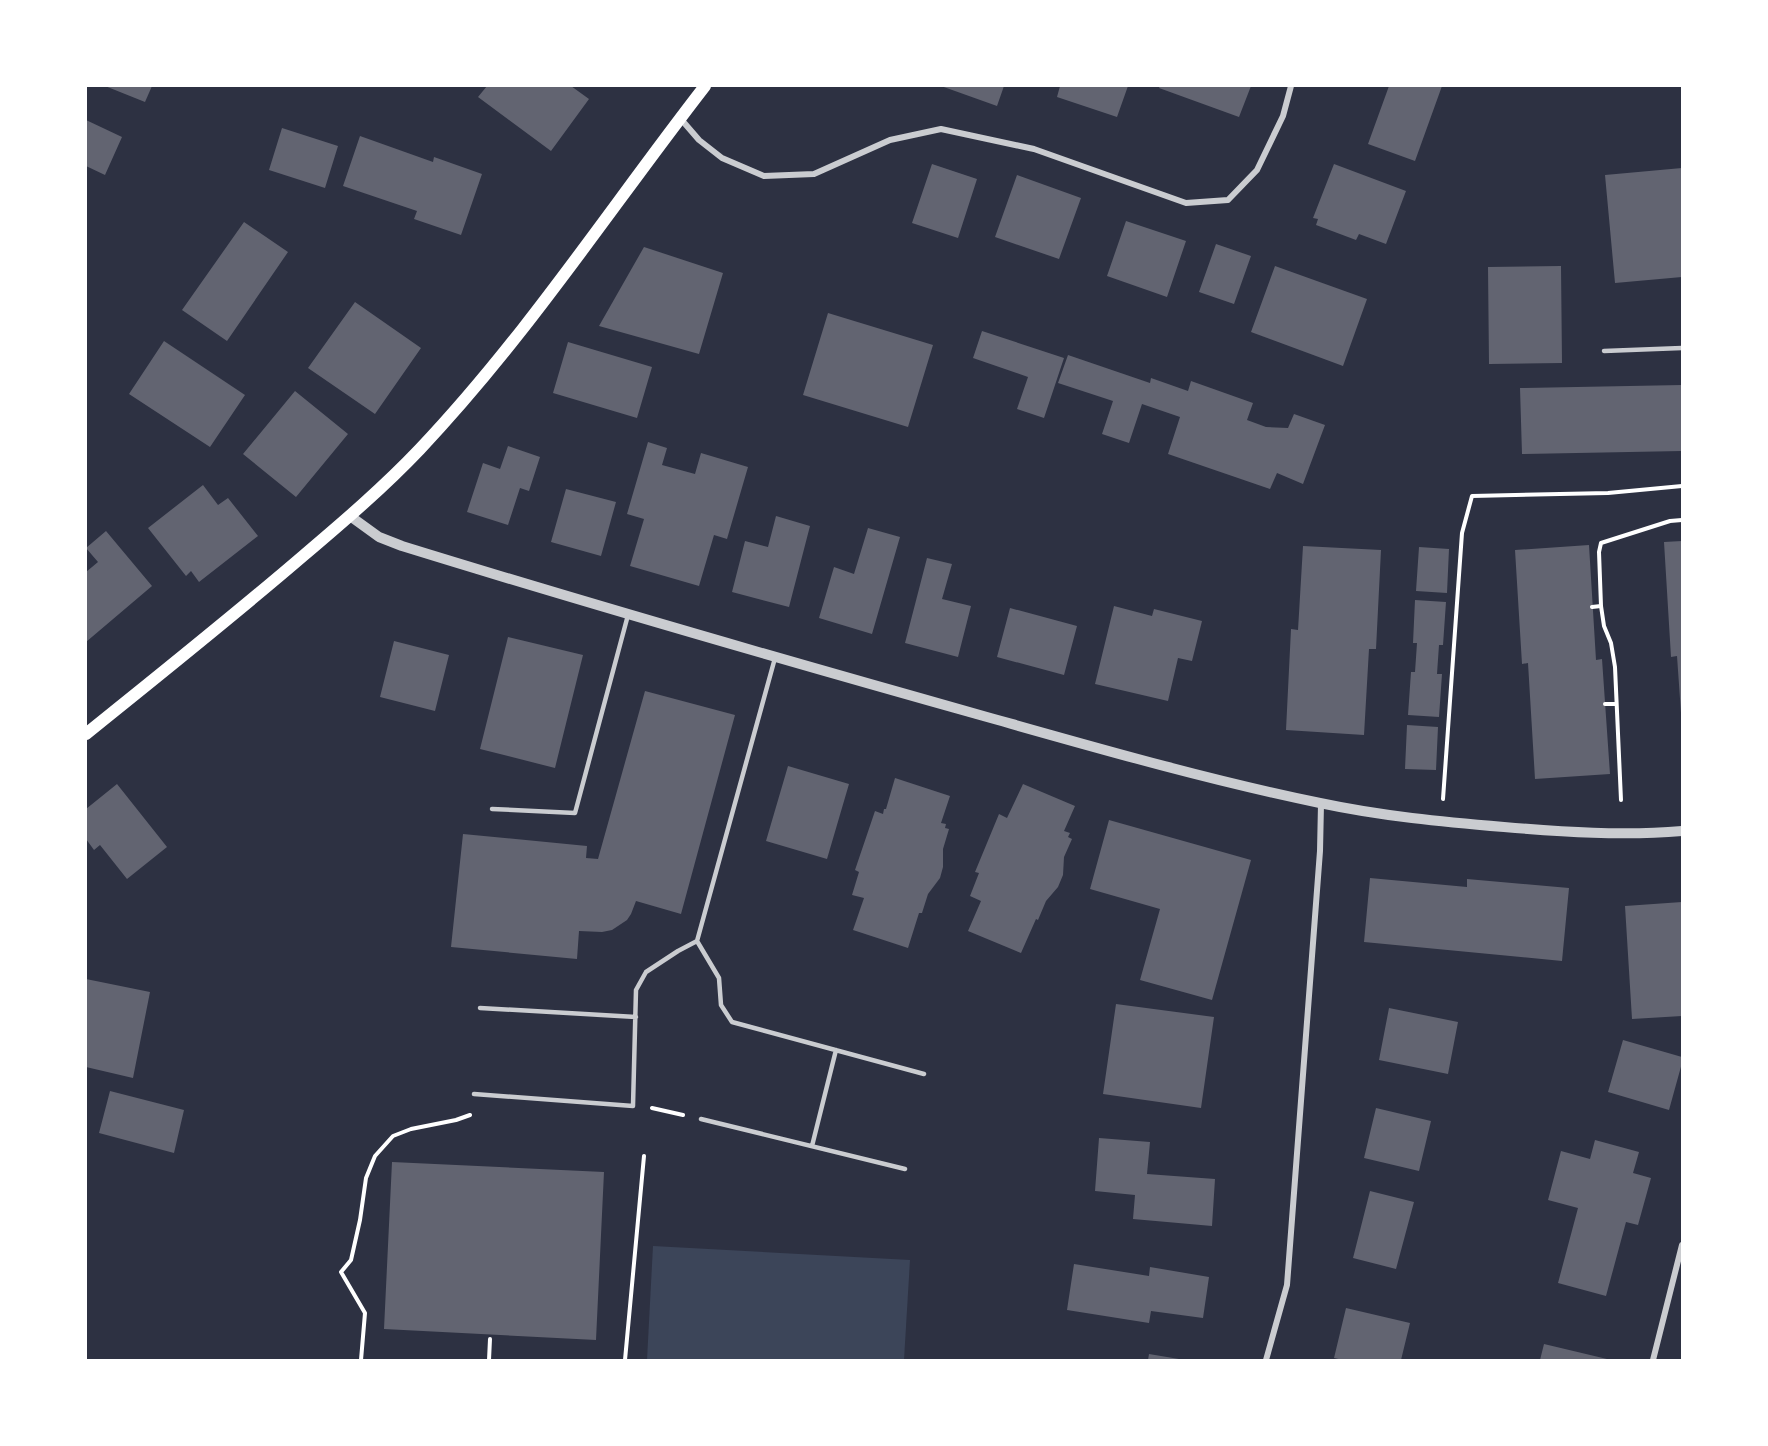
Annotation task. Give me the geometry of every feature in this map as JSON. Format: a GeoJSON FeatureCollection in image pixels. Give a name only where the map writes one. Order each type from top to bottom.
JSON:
{"type":"FeatureCollection","features":[{"type":"Feature","properties":{"kind":"main road"},"geometry":{"type":"LineString","coordinates":[[86,734],[240,610],[350,516],[419,450],[491,369],[705,86]]}},
{"type":"Feature","properties":{"kind":"street"},"geometry":{"type":"LineString","coordinates":[[680,118],[699,140],[722,158],[764,176],[814,174],[890,140],[941,129],[1034,149],[1186,203],[1228,200],[1257,170],[1283,116],[1292,86]]}},
{"type":"Feature","properties":{"kind":"street"},"geometry":{"type":"LineString","coordinates":[[350,516],[379,537],[402,546],[628,615],[1055,736],[1204,776],[1321,804],[1439,821],[1536,830],[1608,833],[1683,831]]}},
{"type":"Feature","properties":{"kind":"street"},"geometry":{"type":"LineString","coordinates":[[1266,1360],[1287,1285],[1319,875],[1321,804]]}},
{"type":"Feature","properties":{"kind":"street"},"geometry":{"type":"LineString","coordinates":[[1653,1360],[1683,1245]]}},
{"type":"Feature","properties":{"kind":"lane"},"geometry":{"type":"LineString","coordinates":[[1604,351],[1683,348]]}},
{"type":"Feature","properties":{"kind":"lane"},"geometry":{"type":"LineString","coordinates":[[492,809],[575,813],[628,615]]}},
{"type":"Feature","properties":{"kind":"lane"},"geometry":{"type":"LineString","coordinates":[[775,658],[697,941],[719,978],[721,1005],[732,1022],[924,1074]]}},
{"type":"Feature","properties":{"kind":"lane"},"geometry":{"type":"LineString","coordinates":[[474,1094],[633,1106],[636,990],[646,972],[697,941]]}},
{"type":"Feature","properties":{"kind":"lane"},"geometry":{"type":"LineString","coordinates":[[480,1008],[636,1017]]}},
{"type":"Feature","properties":{"kind":"lane"},"geometry":{"type":"LineString","coordinates":[[812,1146],[836,1050]]}},
{"type":"Feature","properties":{"kind":"lane"},"geometry":{"type":"LineString","coordinates":[[701,1119],[905,1169]]}},
{"type":"Feature","properties":{"kind":"path"},"geometry":{"type":"LineString","coordinates":[[1443,800],[1462,533],[1472,496],[1608,493],[1683,486]]}},
{"type":"Feature","properties":{"kind":"path"},"geometry":{"type":"LineString","coordinates":[[1621,800],[1612,651],[1604,626],[1601,606],[1599,552],[1601,543],[1670,521],[1683,520]]}},
{"type":"Feature","properties":{"kind":"path"},"geometry":{"type":"LineString","coordinates":[[1592,607],[1601,606]]}},
{"type":"Feature","properties":{"kind":"path"},"geometry":{"type":"LineString","coordinates":[[1605,704],[1616,704]]}},
{"type":"Feature","properties":{"kind":"path"},"geometry":{"type":"LineString","coordinates":[[361,1360],[365,1314],[341,1272],[351,1260],[366,1178],[375,1156],[393,1136],[411,1129],[456,1120],[470,1114],[474,1094]]}},
{"type":"Feature","properties":{"kind":"path"},"geometry":{"type":"LineString","coordinates":[[633,1106],[654,1108],[701,1119]]}},
{"type":"Feature","properties":{"kind":"path"},"geometry":{"type":"LineString","coordinates":[[625,1360],[644,1156]]}},
{"type":"Feature","properties":{"kind":"path"},"geometry":{"type":"LineString","coordinates":[[489,1360],[490,1339]]}},
{"type":"Feature","properties":{"kind":"shaded area"},"geometry":{"type":"Polygon","coordinates":[[[653,1246],[910,1260],[904,1360],[647,1360],[653,1246]]]}},
{"type":"Feature","properties":{"kind":"building"},"geometry":{"type":"Polygon","coordinates":[[[105,86],[152,86],[145,102],[105,86]]]}},
{"type":"Feature","properties":{"kind":"building"},"geometry":{"type":"Polygon","coordinates":[[[487,86],[571,86],[589,99],[551,151],[478,97],[487,86]]]}},
{"type":"Feature","properties":{"kind":"building"},"geometry":{"type":"Polygon","coordinates":[[[941,86],[1004,86],[997,106],[941,86]]]}},
{"type":"Feature","properties":{"kind":"building"},"geometry":{"type":"Polygon","coordinates":[[[1060,86],[1128,86],[1117,117],[1057,97],[1060,86]]]}},
{"type":"Feature","properties":{"kind":"building"},"geometry":{"type":"Polygon","coordinates":[[[1160,86],[1251,86],[1239,117],[1159,88],[1160,86]]]}},
{"type":"Feature","properties":{"kind":"building"},"geometry":{"type":"Polygon","coordinates":[[[1389,86],[1442,86],[1415,161],[1368,144],[1389,86]]]}},
{"type":"Feature","properties":{"kind":"building"},"geometry":{"type":"Polygon","coordinates":[[[86,120],[122,137],[105,175],[86,166],[86,120]]]}},
{"type":"Feature","properties":{"kind":"building"},"geometry":{"type":"Polygon","coordinates":[[[282,128],[338,146],[325,188],[269,170],[282,128]]]}},
{"type":"Feature","properties":{"kind":"building"},"geometry":{"type":"Polygon","coordinates":[[[360,136],[433,162],[434,157],[482,174],[461,235],[414,219],[417,211],[343,186],[360,136]]]}},
{"type":"Feature","properties":{"kind":"building"},"geometry":{"type":"Polygon","coordinates":[[[932,164],[977,179],[958,238],[912,223],[932,164]]]}},
{"type":"Feature","properties":{"kind":"building"},"geometry":{"type":"Polygon","coordinates":[[[1334,164],[1406,191],[1386,244],[1359,234],[1356,240],[1316,225],[1318,219],[1313,218],[1334,164]]]}},
{"type":"Feature","properties":{"kind":"building"},"geometry":{"type":"Polygon","coordinates":[[[1682,168],[1682,277],[1615,283],[1605,175],[1682,168]]]}},
{"type":"Feature","properties":{"kind":"building"},"geometry":{"type":"Polygon","coordinates":[[[1017,175],[1081,198],[1059,259],[995,237],[1017,175]]]}},
{"type":"Feature","properties":{"kind":"building"},"geometry":{"type":"Polygon","coordinates":[[[1126,221],[1186,241],[1167,297],[1107,276],[1126,221]]]}},
{"type":"Feature","properties":{"kind":"building"},"geometry":{"type":"Polygon","coordinates":[[[244,222],[288,252],[227,341],[182,310],[244,222]]]}},
{"type":"Feature","properties":{"kind":"building"},"geometry":{"type":"Polygon","coordinates":[[[1216,244],[1251,256],[1234,304],[1199,292],[1216,244]]]}},
{"type":"Feature","properties":{"kind":"building"},"geometry":{"type":"Polygon","coordinates":[[[644,247],[723,273],[699,354],[599,326],[644,247]]]}},
{"type":"Feature","properties":{"kind":"building"},"geometry":{"type":"Polygon","coordinates":[[[1275,266],[1367,299],[1343,366],[1251,332],[1275,266]]]}},
{"type":"Feature","properties":{"kind":"building"},"geometry":{"type":"Polygon","coordinates":[[[1561,266],[1562,363],[1489,364],[1488,267],[1561,266]]]}},
{"type":"Feature","properties":{"kind":"building"},"geometry":{"type":"Polygon","coordinates":[[[355,302],[421,348],[375,414],[308,368],[355,302]]]}},
{"type":"Feature","properties":{"kind":"building"},"geometry":{"type":"Polygon","coordinates":[[[828,313],[933,345],[908,427],[803,395],[828,313]]]}},
{"type":"Feature","properties":{"kind":"building"},"geometry":{"type":"Polygon","coordinates":[[[982,331],[1064,358],[1044,418],[1017,409],[1028,377],[973,358],[982,331]]]}},
{"type":"Feature","properties":{"kind":"building"},"geometry":{"type":"Polygon","coordinates":[[[164,341],[245,395],[210,447],[129,394],[164,341]]]}},
{"type":"Feature","properties":{"kind":"building"},"geometry":{"type":"Polygon","coordinates":[[[568,342],[652,367],[637,418],[553,393],[568,342]]]}},
{"type":"Feature","properties":{"kind":"building"},"geometry":{"type":"Polygon","coordinates":[[[1068,355],[1150,383],[1151,378],[1188,391],[1191,381],[1253,403],[1247,420],[1266,427],[1288,428],[1294,414],[1325,425],[1303,484],[1277,473],[1270,489],[1168,454],[1180,417],[1142,404],[1129,443],[1102,434],[1113,401],[1058,383],[1068,355]]]}},
{"type":"Feature","properties":{"kind":"building"},"geometry":{"type":"Polygon","coordinates":[[[1682,385],[1682,451],[1522,454],[1520,388],[1682,385]]]}},
{"type":"Feature","properties":{"kind":"building"},"geometry":{"type":"Polygon","coordinates":[[[295,391],[348,434],[296,497],[243,454],[295,391]]]}},
{"type":"Feature","properties":{"kind":"building"},"geometry":{"type":"Polygon","coordinates":[[[648,442],[667,448],[662,465],[695,474],[701,453],[748,467],[727,539],[714,535],[699,586],[630,566],[644,519],[627,514],[648,442]]]}},
{"type":"Feature","properties":{"kind":"building"},"geometry":{"type":"Polygon","coordinates":[[[508,446],[540,457],[529,491],[520,488],[508,525],[467,512],[483,463],[500,469],[508,446]]]}},
{"type":"Feature","properties":{"kind":"building"},"geometry":{"type":"Polygon","coordinates":[[[203,485],[218,505],[228,498],[258,536],[199,582],[191,571],[186,576],[148,528],[203,485]]]}},
{"type":"Feature","properties":{"kind":"building"},"geometry":{"type":"Polygon","coordinates":[[[566,489],[616,502],[601,556],[551,542],[566,489]]]}},
{"type":"Feature","properties":{"kind":"building"},"geometry":{"type":"Polygon","coordinates":[[[776,516],[810,526],[789,607],[732,592],[745,541],[768,547],[776,516]]]}},
{"type":"Feature","properties":{"kind":"building"},"geometry":{"type":"Polygon","coordinates":[[[868,528],[900,537],[872,634],[819,618],[834,567],[854,574],[868,528]]]}},
{"type":"Feature","properties":{"kind":"building"},"geometry":{"type":"Polygon","coordinates":[[[106,531],[152,586],[86,642],[86,572],[98,562],[86,548],[106,531]]]}},
{"type":"Feature","properties":{"kind":"building"},"geometry":{"type":"Polygon","coordinates":[[[1682,541],[1681,713],[1677,656],[1671,657],[1664,542],[1682,541]]]}},
{"type":"Feature","properties":{"kind":"building"},"geometry":{"type":"Polygon","coordinates":[[[1589,545],[1596,660],[1602,659],[1610,774],[1535,779],[1528,663],[1522,664],[1515,550],[1589,545]]]}},
{"type":"Feature","properties":{"kind":"building"},"geometry":{"type":"Polygon","coordinates":[[[1303,546],[1381,550],[1376,649],[1369,649],[1364,735],[1286,730],[1291,629],[1298,630],[1303,546]]]}},
{"type":"Feature","properties":{"kind":"building"},"geometry":{"type":"Polygon","coordinates":[[[1419,547],[1449,549],[1447,593],[1416,591],[1419,547]]]}},
{"type":"Feature","properties":{"kind":"building"},"geometry":{"type":"Polygon","coordinates":[[[927,558],[952,564],[942,599],[971,606],[958,657],[905,643],[927,558]]]}},
{"type":"Feature","properties":{"kind":"building"},"geometry":{"type":"Polygon","coordinates":[[[1415,600],[1446,602],[1443,645],[1439,645],[1437,674],[1442,674],[1439,717],[1408,715],[1411,672],[1415,672],[1417,643],[1413,643],[1415,600]]]}},
{"type":"Feature","properties":{"kind":"building"},"geometry":{"type":"Polygon","coordinates":[[[1114,606],[1152,616],[1154,609],[1202,621],[1192,661],[1178,658],[1168,701],[1095,684],[1114,606]]]}},
{"type":"Feature","properties":{"kind":"building"},"geometry":{"type":"Polygon","coordinates":[[[1010,608],[1077,626],[1064,675],[997,657],[1010,608]]]}},
{"type":"Feature","properties":{"kind":"building"},"geometry":{"type":"Polygon","coordinates":[[[508,637],[583,655],[555,768],[480,749],[508,637]]]}},
{"type":"Feature","properties":{"kind":"building"},"geometry":{"type":"Polygon","coordinates":[[[394,641],[449,655],[435,711],[380,697],[394,641]]]}},
{"type":"Feature","properties":{"kind":"building"},"geometry":{"type":"Polygon","coordinates":[[[645,691],[735,715],[681,914],[636,901],[627,920],[612,930],[579,931],[577,959],[451,947],[463,834],[587,846],[586,858],[598,859],[645,691]]]}},
{"type":"Feature","properties":{"kind":"building"},"geometry":{"type":"Polygon","coordinates":[[[1407,725],[1438,727],[1436,770],[1405,769],[1407,725]]]}},
{"type":"Feature","properties":{"kind":"building"},"geometry":{"type":"Polygon","coordinates":[[[788,766],[849,784],[827,859],[766,841],[788,766]]]}},
{"type":"Feature","properties":{"kind":"building"},"geometry":{"type":"Polygon","coordinates":[[[895,778],[950,796],[941,823],[946,824],[945,828],[949,829],[943,849],[943,867],[940,878],[928,894],[922,913],[919,913],[908,948],[853,930],[864,898],[852,895],[859,872],[855,870],[875,811],[883,814],[895,778]]]}},
{"type":"Feature","properties":{"kind":"building"},"geometry":{"type":"Polygon","coordinates":[[[117,784],[167,847],[127,879],[100,845],[94,850],[86,839],[86,809],[117,784]]]}},
{"type":"Feature","properties":{"kind":"building"},"geometry":{"type":"Polygon","coordinates":[[[1023,784],[1075,806],[1064,831],[1070,833],[1068,837],[1072,839],[1064,857],[1063,875],[1058,887],[1046,901],[1038,920],[1036,919],[1021,953],[968,931],[981,901],[970,896],[979,873],[975,872],[999,814],[1007,818],[1023,784]]]}},
{"type":"Feature","properties":{"kind":"building"},"geometry":{"type":"Polygon","coordinates":[[[1109,820],[1251,860],[1212,1000],[1140,980],[1160,909],[1090,889],[1109,820]]]}},
{"type":"Feature","properties":{"kind":"building"},"geometry":{"type":"Polygon","coordinates":[[[1370,878],[1467,887],[1467,879],[1569,888],[1562,961],[1364,942],[1370,878]]]}},
{"type":"Feature","properties":{"kind":"building"},"geometry":{"type":"Polygon","coordinates":[[[1682,902],[1682,1016],[1632,1019],[1625,906],[1682,902]]]}},
{"type":"Feature","properties":{"kind":"building"},"geometry":{"type":"Polygon","coordinates":[[[86,979],[150,992],[133,1078],[86,1067],[86,979]]]}},
{"type":"Feature","properties":{"kind":"building"},"geometry":{"type":"Polygon","coordinates":[[[1116,1004],[1214,1017],[1201,1108],[1103,1094],[1116,1004]]]}},
{"type":"Feature","properties":{"kind":"building"},"geometry":{"type":"Polygon","coordinates":[[[1389,1008],[1458,1022],[1448,1074],[1379,1060],[1389,1008]]]}},
{"type":"Feature","properties":{"kind":"building"},"geometry":{"type":"Polygon","coordinates":[[[1623,1040],[1682,1057],[1669,1110],[1608,1092],[1623,1040]]]}},
{"type":"Feature","properties":{"kind":"building"},"geometry":{"type":"Polygon","coordinates":[[[110,1091],[184,1110],[174,1153],[99,1133],[110,1091]]]}},
{"type":"Feature","properties":{"kind":"building"},"geometry":{"type":"Polygon","coordinates":[[[1376,1108],[1431,1121],[1419,1171],[1364,1158],[1376,1108]]]}},
{"type":"Feature","properties":{"kind":"building"},"geometry":{"type":"Polygon","coordinates":[[[1099,1138],[1150,1142],[1147,1174],[1215,1179],[1212,1226],[1133,1219],[1135,1195],[1095,1191],[1099,1138]]]}},
{"type":"Feature","properties":{"kind":"building"},"geometry":{"type":"Polygon","coordinates":[[[1595,1140],[1639,1152],[1633,1173],[1651,1178],[1638,1225],[1626,1222],[1606,1296],[1558,1283],[1578,1208],[1548,1200],[1561,1151],[1590,1159],[1595,1140]]]}},
{"type":"Feature","properties":{"kind":"building"},"geometry":{"type":"Polygon","coordinates":[[[392,1162],[604,1172],[596,1340],[384,1329],[392,1162]]]}},
{"type":"Feature","properties":{"kind":"building"},"geometry":{"type":"Polygon","coordinates":[[[1370,1191],[1414,1202],[1396,1269],[1353,1258],[1370,1191]]]}},
{"type":"Feature","properties":{"kind":"building"},"geometry":{"type":"Polygon","coordinates":[[[1074,1264],[1149,1276],[1150,1267],[1209,1277],[1203,1318],[1151,1311],[1149,1323],[1067,1310],[1074,1264]]]}},
{"type":"Feature","properties":{"kind":"building"},"geometry":{"type":"Polygon","coordinates":[[[1346,1308],[1410,1323],[1401,1360],[1334,1358],[1346,1308]]]}},
{"type":"Feature","properties":{"kind":"building"},"geometry":{"type":"Polygon","coordinates":[[[1544,1344],[1607,1359],[1607,1360],[1540,1360],[1544,1344]]]}},
{"type":"Feature","properties":{"kind":"building"},"geometry":{"type":"Polygon","coordinates":[[[1149,1354],[1179,1359],[1179,1360],[1148,1360],[1149,1354]]]}}]}
